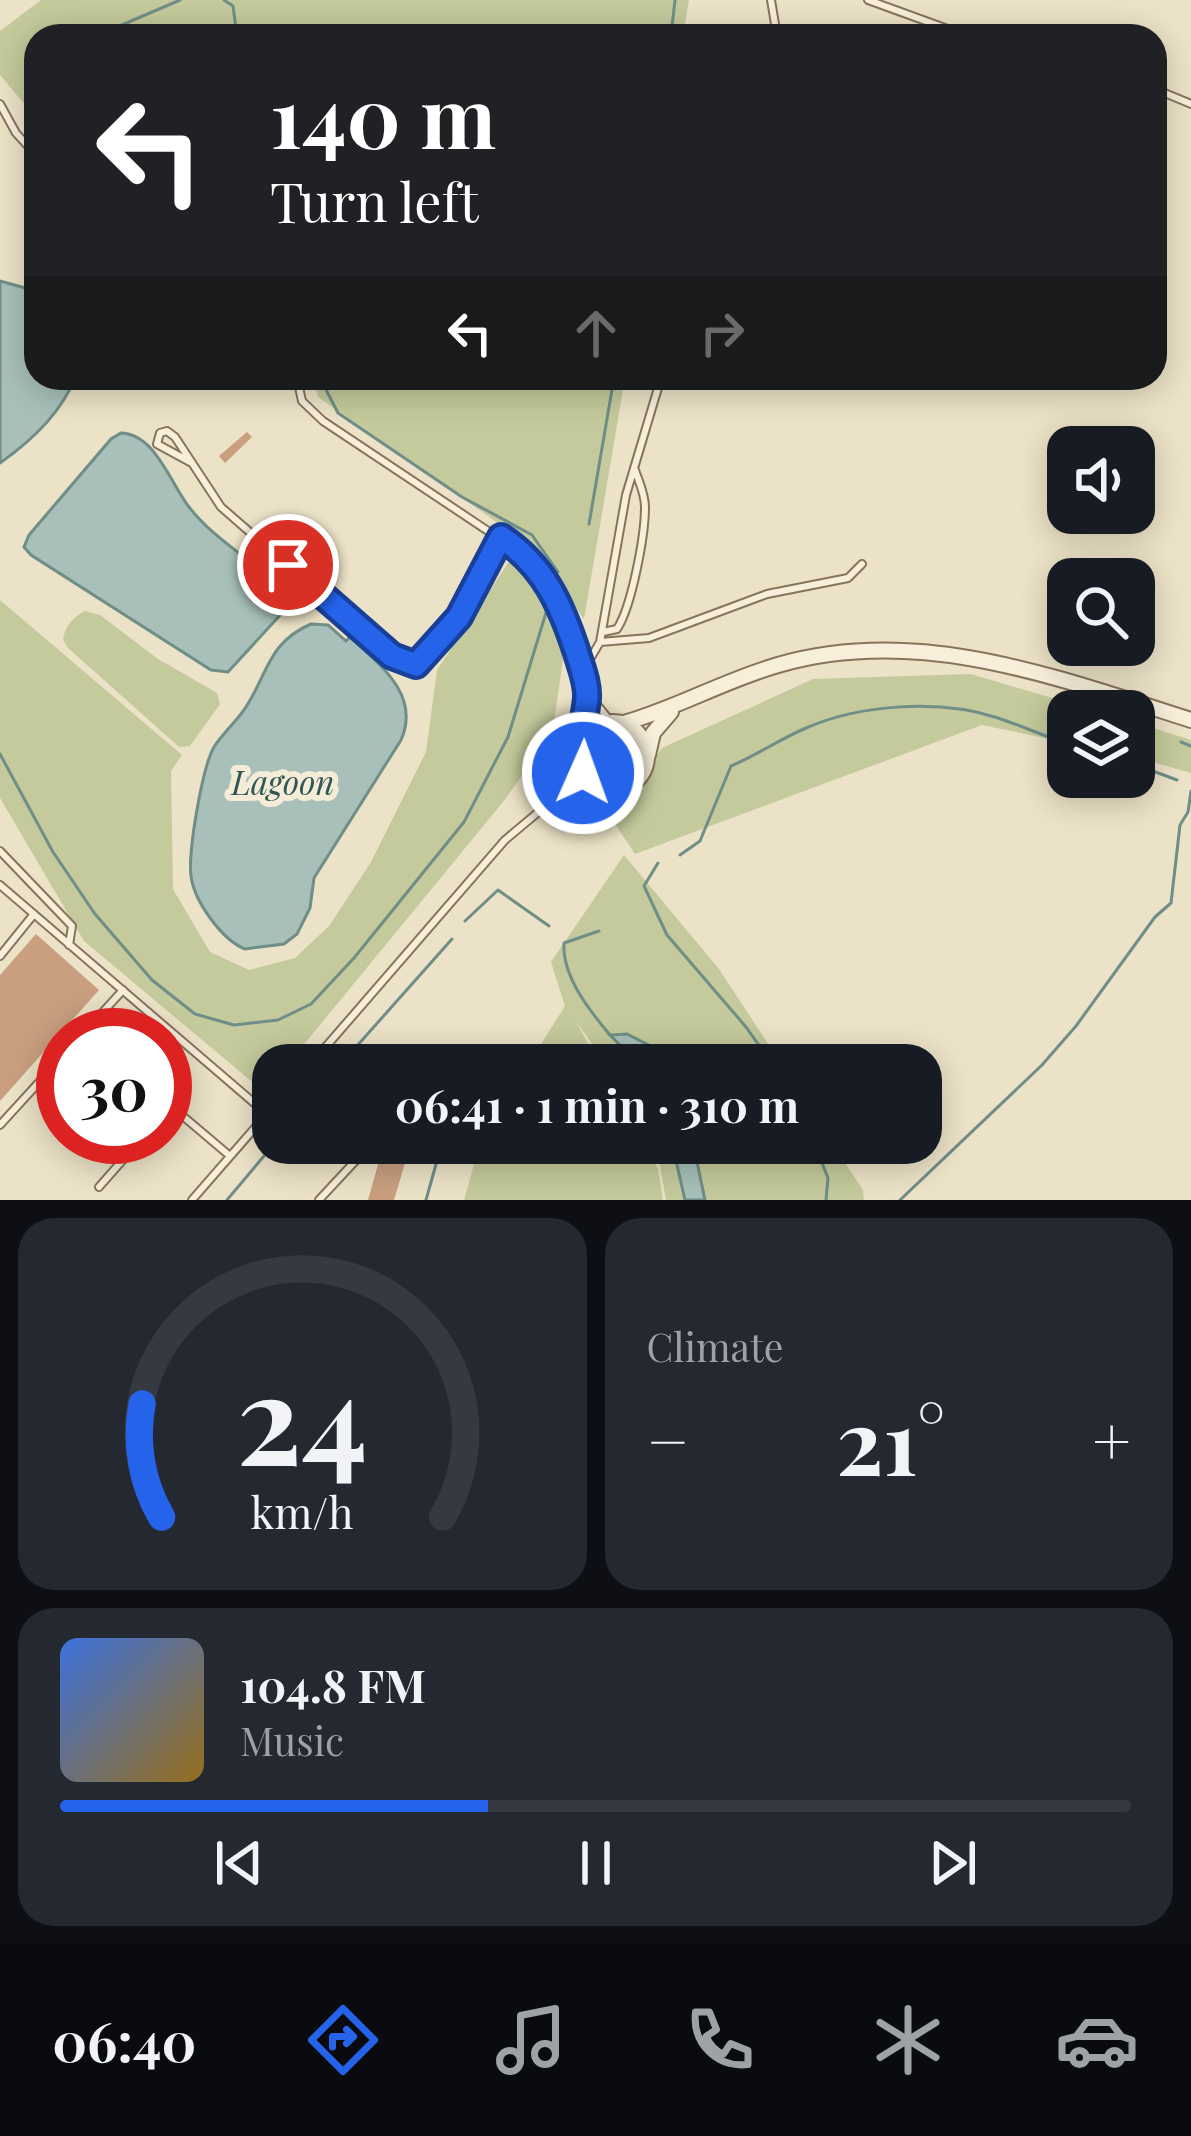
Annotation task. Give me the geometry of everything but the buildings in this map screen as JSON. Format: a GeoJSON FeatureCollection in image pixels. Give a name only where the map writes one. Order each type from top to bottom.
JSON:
{"type":"FeatureCollection","features":[{"type":"Feature","properties":{"kind":"street"},"geometry":{"type":"LineString","coordinates":[[679,705],[653,733],[646,767],[633,784],[614,791],[590,782],[579,762],[582,740],[590,731],[679,705],[722,684],[791,661],[844,653],[912,651],[1000,662],[1191,720]]}},
{"type":"Feature","properties":{"kind":"street"},"geometry":{"type":"LineString","coordinates":[[617,723],[641,736],[647,757]]}},
{"type":"Feature","properties":{"kind":"lane"},"geometry":{"type":"LineString","coordinates":[[868,0],[934,24]]}},
{"type":"Feature","properties":{"kind":"lane"},"geometry":{"type":"LineString","coordinates":[[0,104],[24,141]]}},
{"type":"Feature","properties":{"kind":"lane"},"geometry":{"type":"LineString","coordinates":[[300,390],[309,410],[530,559],[552,590],[583,671],[587,692],[582,740]]}},
{"type":"Feature","properties":{"kind":"lane"},"geometry":{"type":"LineString","coordinates":[[583,671],[600,642],[633,467],[658,390]]}},
{"type":"Feature","properties":{"kind":"lane"},"geometry":{"type":"LineString","coordinates":[[192,463],[161,449],[157,444],[164,430],[173,435],[192,463],[221,507],[407,664],[423,661],[459,617],[501,537]]}},
{"type":"Feature","properties":{"kind":"lane"},"geometry":{"type":"LineString","coordinates":[[602,632],[617,629],[625,615],[641,534],[645,502],[633,467]]}},
{"type":"Feature","properties":{"kind":"lane"},"geometry":{"type":"LineString","coordinates":[[600,642],[649,638],[766,594],[848,578],[862,564]]}},
{"type":"Feature","properties":{"kind":"lane"},"geometry":{"type":"LineString","coordinates":[[587,692],[617,723]]}},
{"type":"Feature","properties":{"kind":"lane"},"geometry":{"type":"LineString","coordinates":[[328,1044],[505,840],[560,794],[579,762]]}},
{"type":"Feature","properties":{"kind":"lane"},"geometry":{"type":"LineString","coordinates":[[546,808],[600,788]]}},
{"type":"Feature","properties":{"kind":"lane"},"geometry":{"type":"LineString","coordinates":[[0,851],[72,926],[70,944]]}},
{"type":"Feature","properties":{"kind":"lane"},"geometry":{"type":"LineString","coordinates":[[0,885],[252,1095]]}},
{"type":"Feature","properties":{"kind":"lane"},"geometry":{"type":"LineString","coordinates":[[0,956],[34,914]]}},
{"type":"Feature","properties":{"kind":"lane"},"geometry":{"type":"LineString","coordinates":[[107,1008],[123,991]]}},
{"type":"Feature","properties":{"kind":"lane"},"geometry":{"type":"LineString","coordinates":[[0,1125],[36,1086]]}},
{"type":"Feature","properties":{"kind":"lane"},"geometry":{"type":"LineString","coordinates":[[192,1124],[230,1156]]}},
{"type":"Feature","properties":{"kind":"lane"},"geometry":{"type":"LineString","coordinates":[[192,1200],[252,1131]]}},
{"type":"Feature","properties":{"kind":"lane"},"geometry":{"type":"LineString","coordinates":[[100,1187],[119,1164]]}},
{"type":"Feature","properties":{"kind":"lane"},"geometry":{"type":"LineString","coordinates":[[320,1200],[353,1164]]}},
{"type":"Feature","properties":{"kind":"green space"},"geometry":{"type":"Polygon","coordinates":[[[41,0],[689,0],[685,24],[24,24],[24,104],[0,75],[0,31],[41,0]]]}},
{"type":"Feature","properties":{"kind":"green space"},"geometry":{"type":"Polygon","coordinates":[[[316,390],[623,390],[584,619],[535,549],[318,397],[316,390]]]}},
{"type":"Feature","properties":{"kind":"green space"},"geometry":{"type":"Polygon","coordinates":[[[512,557],[566,638],[554,722],[503,802],[304,1044],[252,1044],[252,1081],[192,1032],[192,1008],[164,1008],[84,941],[0,798],[0,600],[182,755],[171,771],[173,889],[210,952],[249,970],[295,958],[329,926],[371,862],[426,752],[437,670],[512,557]]]}},
{"type":"Feature","properties":{"kind":"green space"},"geometry":{"type":"Polygon","coordinates":[[[85,611],[100,615],[158,659],[217,693],[220,704],[190,746],[179,747],[68,648],[65,631],[85,611]]]}},
{"type":"Feature","properties":{"kind":"green space"},"geometry":{"type":"Polygon","coordinates":[[[971,674],[1047,696],[1047,739],[982,725],[635,854],[613,821],[662,748],[813,679],[971,674]]]}},
{"type":"Feature","properties":{"kind":"green space"},"geometry":{"type":"Polygon","coordinates":[[[1155,729],[1191,740],[1191,773],[1155,763],[1155,729]]]}},
{"type":"Feature","properties":{"kind":"green space"},"geometry":{"type":"Polygon","coordinates":[[[624,855],[719,969],[768,1044],[592,1044],[576,1021],[588,1044],[541,1044],[565,1006],[551,962],[624,855]]]}},
{"type":"Feature","properties":{"kind":"green space"},"geometry":{"type":"Polygon","coordinates":[[[474,1164],[655,1164],[663,1200],[464,1200],[474,1164]]]}},
{"type":"Feature","properties":{"kind":"green space"},"geometry":{"type":"Polygon","coordinates":[[[660,1164],[846,1164],[863,1190],[864,1200],[666,1200],[660,1164]]]}},
{"type":"Feature","properties":{"kind":"water"},"geometry":{"type":"Polygon","coordinates":[[[0,281],[24,288],[24,390],[69,390],[44,426],[0,463],[0,281]]]}},
{"type":"Feature","properties":{"kind":"water"},"geometry":{"type":"Polygon","coordinates":[[[121,433],[143,441],[200,520],[289,595],[283,612],[228,672],[211,670],[24,547],[29,535],[121,433]]]}},
{"type":"Feature","properties":{"kind":"water","name":"Lagoon"},"geometry":{"type":"Polygon","coordinates":[[[311,624],[328,625],[346,641],[350,637],[385,670],[402,695],[406,724],[401,740],[314,878],[310,908],[297,934],[284,944],[245,949],[219,929],[193,886],[192,849],[201,791],[214,747],[245,708],[272,657],[287,639],[311,624]]]}},
{"type":"Feature","properties":{"kind":"water"},"geometry":{"type":"Polygon","coordinates":[[[627,1034],[646,1044],[619,1044],[610,1035],[627,1034]]]}},
{"type":"Feature","properties":{"kind":"water"},"geometry":{"type":"Polygon","coordinates":[[[677,1164],[697,1164],[705,1200],[685,1200],[677,1164]]]}},
{"type":"Feature","properties":{"kind":"waterway"},"geometry":{"type":"LineString","coordinates":[[124,24],[180,0]]}},
{"type":"Feature","properties":{"kind":"waterway"},"geometry":{"type":"LineString","coordinates":[[224,0],[233,6],[235,24]]}},
{"type":"Feature","properties":{"kind":"waterway"},"geometry":{"type":"LineString","coordinates":[[672,24],[675,0]]}},
{"type":"Feature","properties":{"kind":"waterway"},"geometry":{"type":"LineString","coordinates":[[326,390],[338,413],[462,497],[532,535],[558,572]]}},
{"type":"Feature","properties":{"kind":"waterway"},"geometry":{"type":"LineString","coordinates":[[589,524],[612,390]]}},
{"type":"Feature","properties":{"kind":"waterway"},"geometry":{"type":"LineString","coordinates":[[0,754],[53,852],[95,914],[152,980],[195,1014],[234,1025],[278,1020],[311,1004],[464,822],[508,737],[549,603]]}},
{"type":"Feature","properties":{"kind":"waterway"},"geometry":{"type":"LineString","coordinates":[[680,855],[700,841],[731,766],[828,720],[876,709],[926,706],[975,712],[1047,736]]}},
{"type":"Feature","properties":{"kind":"waterway"},"geometry":{"type":"LineString","coordinates":[[1181,742],[1191,746]]}},
{"type":"Feature","properties":{"kind":"waterway"},"geometry":{"type":"LineString","coordinates":[[1155,772],[1177,780]]}},
{"type":"Feature","properties":{"kind":"waterway"},"geometry":{"type":"LineString","coordinates":[[900,1200],[1042,1065],[1155,917],[1171,903],[1180,825],[1188,812],[1191,791]]}},
{"type":"Feature","properties":{"kind":"waterway"},"geometry":{"type":"LineString","coordinates":[[658,863],[644,886],[667,935],[758,1044]]}},
{"type":"Feature","properties":{"kind":"waterway"},"geometry":{"type":"LineString","coordinates":[[465,921],[498,890],[549,926]]}},
{"type":"Feature","properties":{"kind":"waterway"},"geometry":{"type":"LineString","coordinates":[[599,931],[564,943],[565,955],[578,992],[610,1035]]}},
{"type":"Feature","properties":{"kind":"waterway"},"geometry":{"type":"LineString","coordinates":[[359,1044],[452,939]]}},
{"type":"Feature","properties":{"kind":"waterway"},"geometry":{"type":"LineString","coordinates":[[227,1200],[257,1164]]}},
{"type":"Feature","properties":{"kind":"waterway"},"geometry":{"type":"LineString","coordinates":[[426,1200],[436,1164]]}},
{"type":"Feature","properties":{"kind":"waterway"},"geometry":{"type":"LineString","coordinates":[[822,1164],[828,1178],[826,1200]]}},
{"type":"Feature","properties":{"kind":"route"},"geometry":{"type":"LineString","coordinates":[[288,565],[392,656],[416,665],[459,617],[501,537],[523,552],[552,590],[583,671],[587,692],[579,762],[583,773]]}}]}
